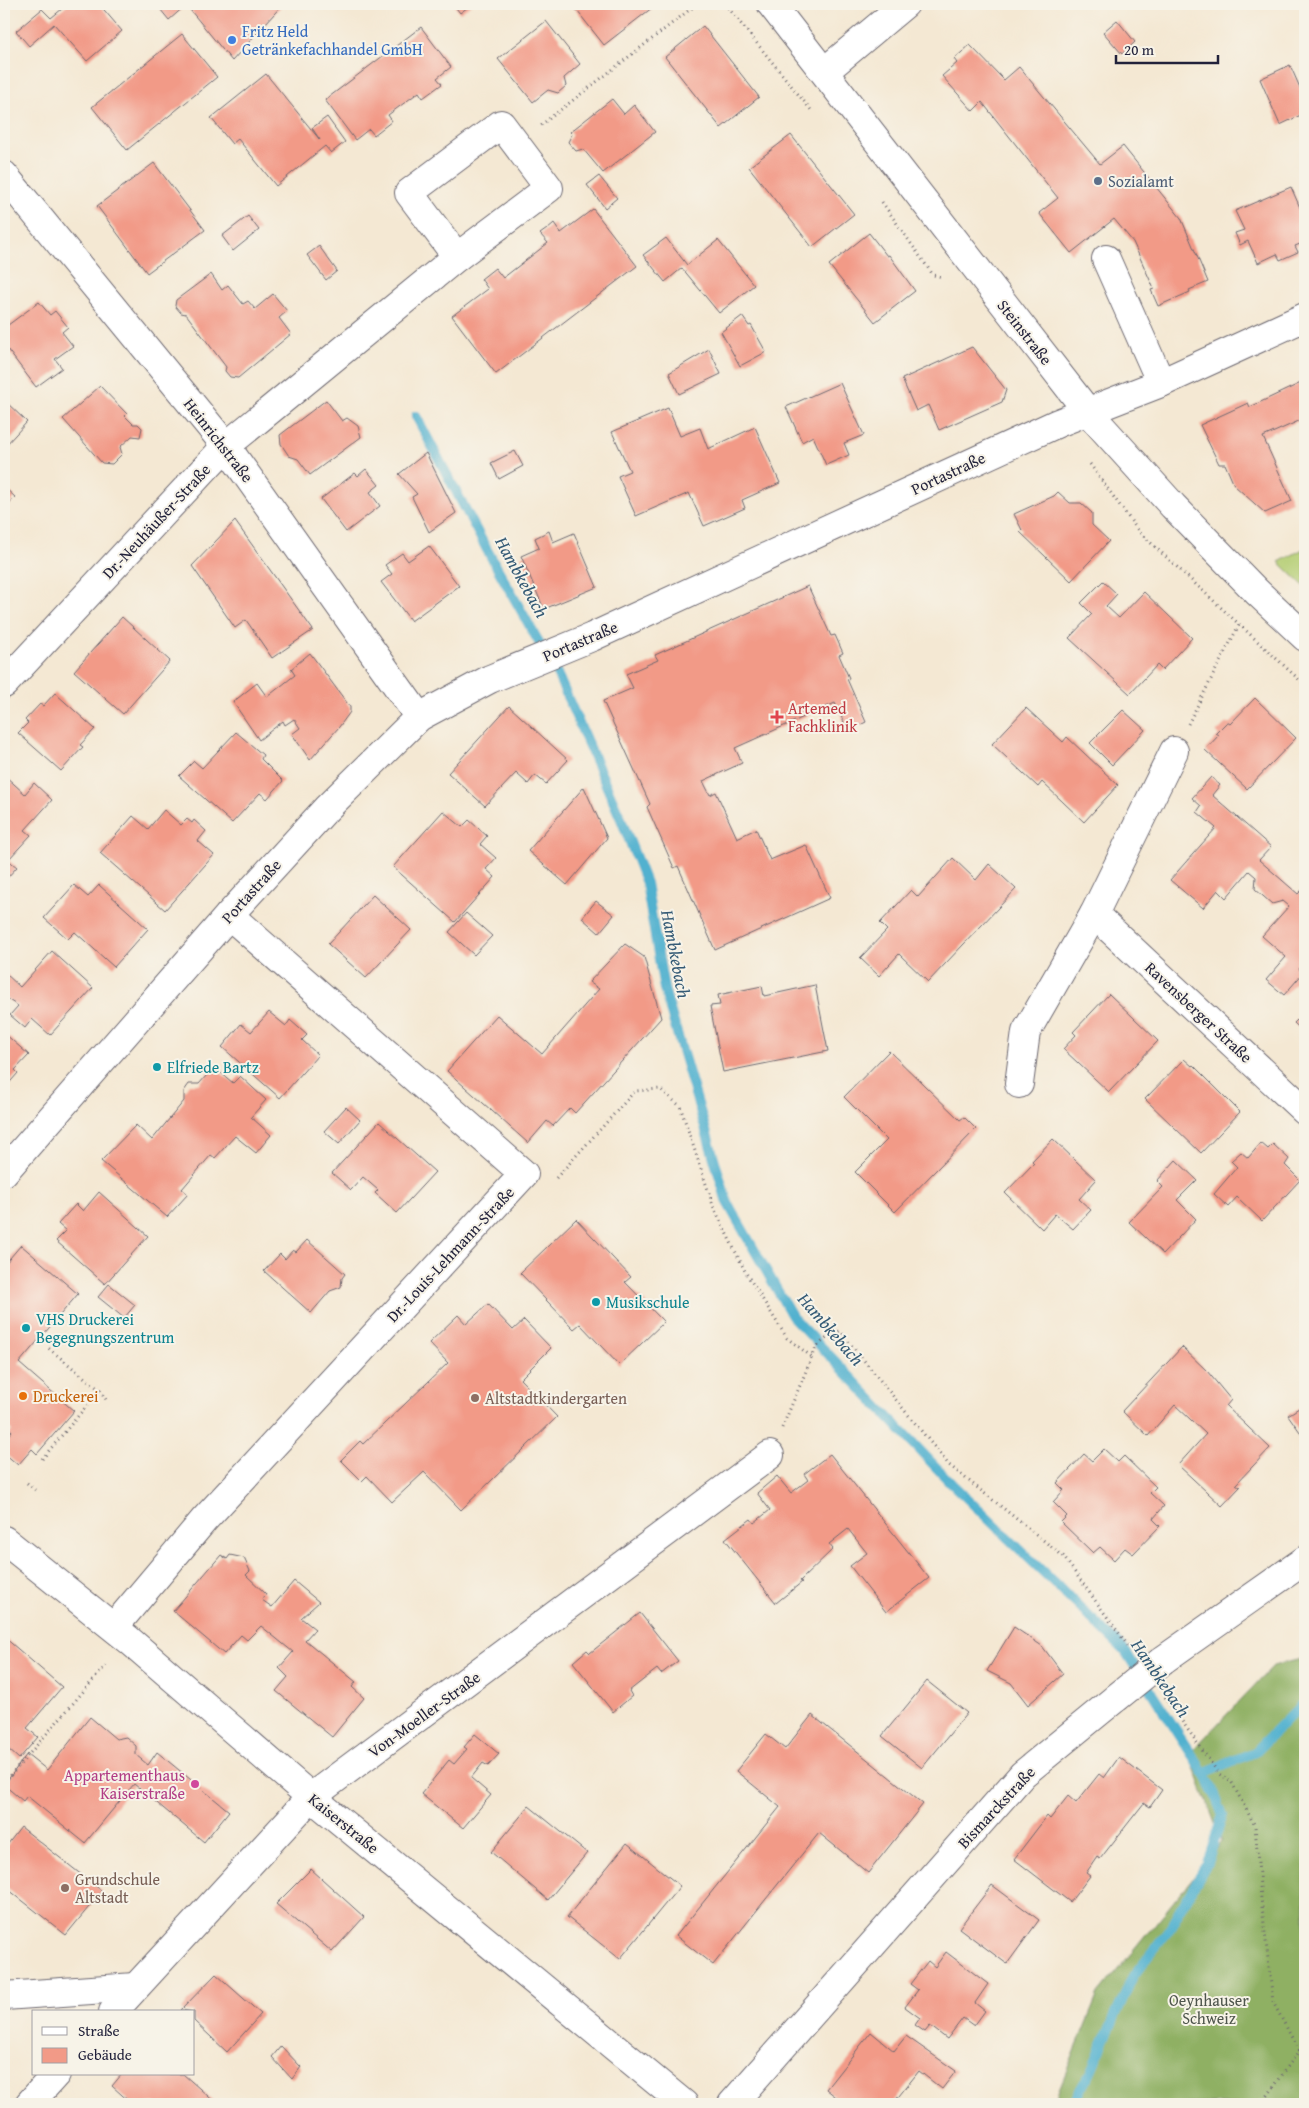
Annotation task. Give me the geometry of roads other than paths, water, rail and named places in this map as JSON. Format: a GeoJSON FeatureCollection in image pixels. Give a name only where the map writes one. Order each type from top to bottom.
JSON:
{"type":"FeatureCollection","features":[{"type":"Feature","properties":{"kind":"street","name":"Steinstraße"},"geometry":{"type":"LineString","coordinates":[[771,4],[825,71],[1088,412],[1173,506],[1257,592],[1305,637]]}},
{"type":"Feature","properties":{"kind":"street"},"geometry":{"type":"LineString","coordinates":[[825,71],[905,4]]}},
{"type":"Feature","properties":{"kind":"street","name":"Dr.-Neuhäußer-Straße"},"geometry":{"type":"LineString","coordinates":[[4,684],[226,446],[457,257],[549,188],[501,124],[410,193],[457,257]]}},
{"type":"Feature","properties":{"kind":"street","name":"Heinrichstraße"},"geometry":{"type":"LineString","coordinates":[[4,175],[226,446],[419,717]]}},
{"type":"Feature","properties":{"kind":"street"},"geometry":{"type":"LineString","coordinates":[[1106,259],[1161,383]]}},
{"type":"Feature","properties":{"kind":"street","name":"Portastraße"},"geometry":{"type":"LineString","coordinates":[[4,1172],[229,915],[327,808],[419,717],[490,679],[592,637],[1058,423],[1161,383],[1305,317]]}},
{"type":"Feature","properties":{"kind":"street"},"geometry":{"type":"LineString","coordinates":[[1019,1084],[1026,1032],[1094,914],[1174,751]]}},
{"type":"Feature","properties":{"kind":"street","name":"Ravensberger Straße"},"geometry":{"type":"LineString","coordinates":[[1094,914],[1305,1111]]}},
{"type":"Feature","properties":{"kind":"street","name":"Dr.-Louis-Lehmann-Straße"},"geometry":{"type":"LineString","coordinates":[[121,1634],[204,1520],[524,1174],[229,915]]}},
{"type":"Feature","properties":{"kind":"street","name":"Von-Moeller-Straße"},"geometry":{"type":"LineString","coordinates":[[114,2010],[311,1797],[770,1454]]}},
{"type":"Feature","properties":{"kind":"street","name":"Kaiserstraße"},"geometry":{"type":"LineString","coordinates":[[4,1540],[121,1634],[311,1797],[684,2104]]}},
{"type":"Feature","properties":{"kind":"street","name":"Bismarckstraße"},"geometry":{"type":"LineString","coordinates":[[732,2104],[1023,1774],[1163,1660],[1305,1560]]}},
{"type":"Feature","properties":{"kind":"street"},"geometry":{"type":"LineString","coordinates":[[4,1996],[135,1987]]}},
{"type":"Feature","properties":{"kind":"street"},"geometry":{"type":"LineString","coordinates":[[29,2104],[54,2076]]}},
{"type":"Feature","properties":{"kind":"waterway","name":"Hambkebach"},"geometry":{"type":"LineString","coordinates":[[416,416],[486,548],[559,678],[621,819],[646,883],[664,989],[727,1202],[792,1316],[952,1484],[1125,1651],[1209,1781],[1223,1815],[1207,1863],[1169,1930],[1133,1976],[1090,2073],[1072,2104]]}},
{"type":"Feature","properties":{"kind":"waterway"},"geometry":{"type":"LineString","coordinates":[[1203,1773],[1255,1752],[1305,1701]]}},
{"type":"Feature","properties":{"kind":"place","name":"Fritz Held Getränkefachhandel GmbH"},"geometry":{"type":"Point","coordinates":[232,40]}},
{"type":"Feature","properties":{"kind":"place","name":"Sozialamt"},"geometry":{"type":"Point","coordinates":[1098,181]}},
{"type":"Feature","properties":{"kind":"place","name":"Artemed Fachklinik"},"geometry":{"type":"Point","coordinates":[777,717]}},
{"type":"Feature","properties":{"kind":"place","name":"Elfriede Bartz"},"geometry":{"type":"Point","coordinates":[157,1067]}},
{"type":"Feature","properties":{"kind":"place","name":"Musikschule"},"geometry":{"type":"Point","coordinates":[596,1302]}},
{"type":"Feature","properties":{"kind":"place","name":"VHS Druckerei Begegnungszentrum"},"geometry":{"type":"Point","coordinates":[26,1328]}},
{"type":"Feature","properties":{"kind":"place","name":"Druckerei"},"geometry":{"type":"Point","coordinates":[23,1396]}},
{"type":"Feature","properties":{"kind":"place","name":"Altstadtkindergarten"},"geometry":{"type":"Point","coordinates":[475,1398]}},
{"type":"Feature","properties":{"kind":"place","name":"Appartementhaus Kaiserstraße"},"geometry":{"type":"Point","coordinates":[195,1784]}},
{"type":"Feature","properties":{"kind":"place","name":"Grundschule Altstadt"},"geometry":{"type":"Point","coordinates":[65,1888]}},
{"type":"Feature","properties":{"kind":"park label","name":"Oeynhauser Schweiz"},"geometry":{"type":"Point","coordinates":[1209,2009]}}]}
